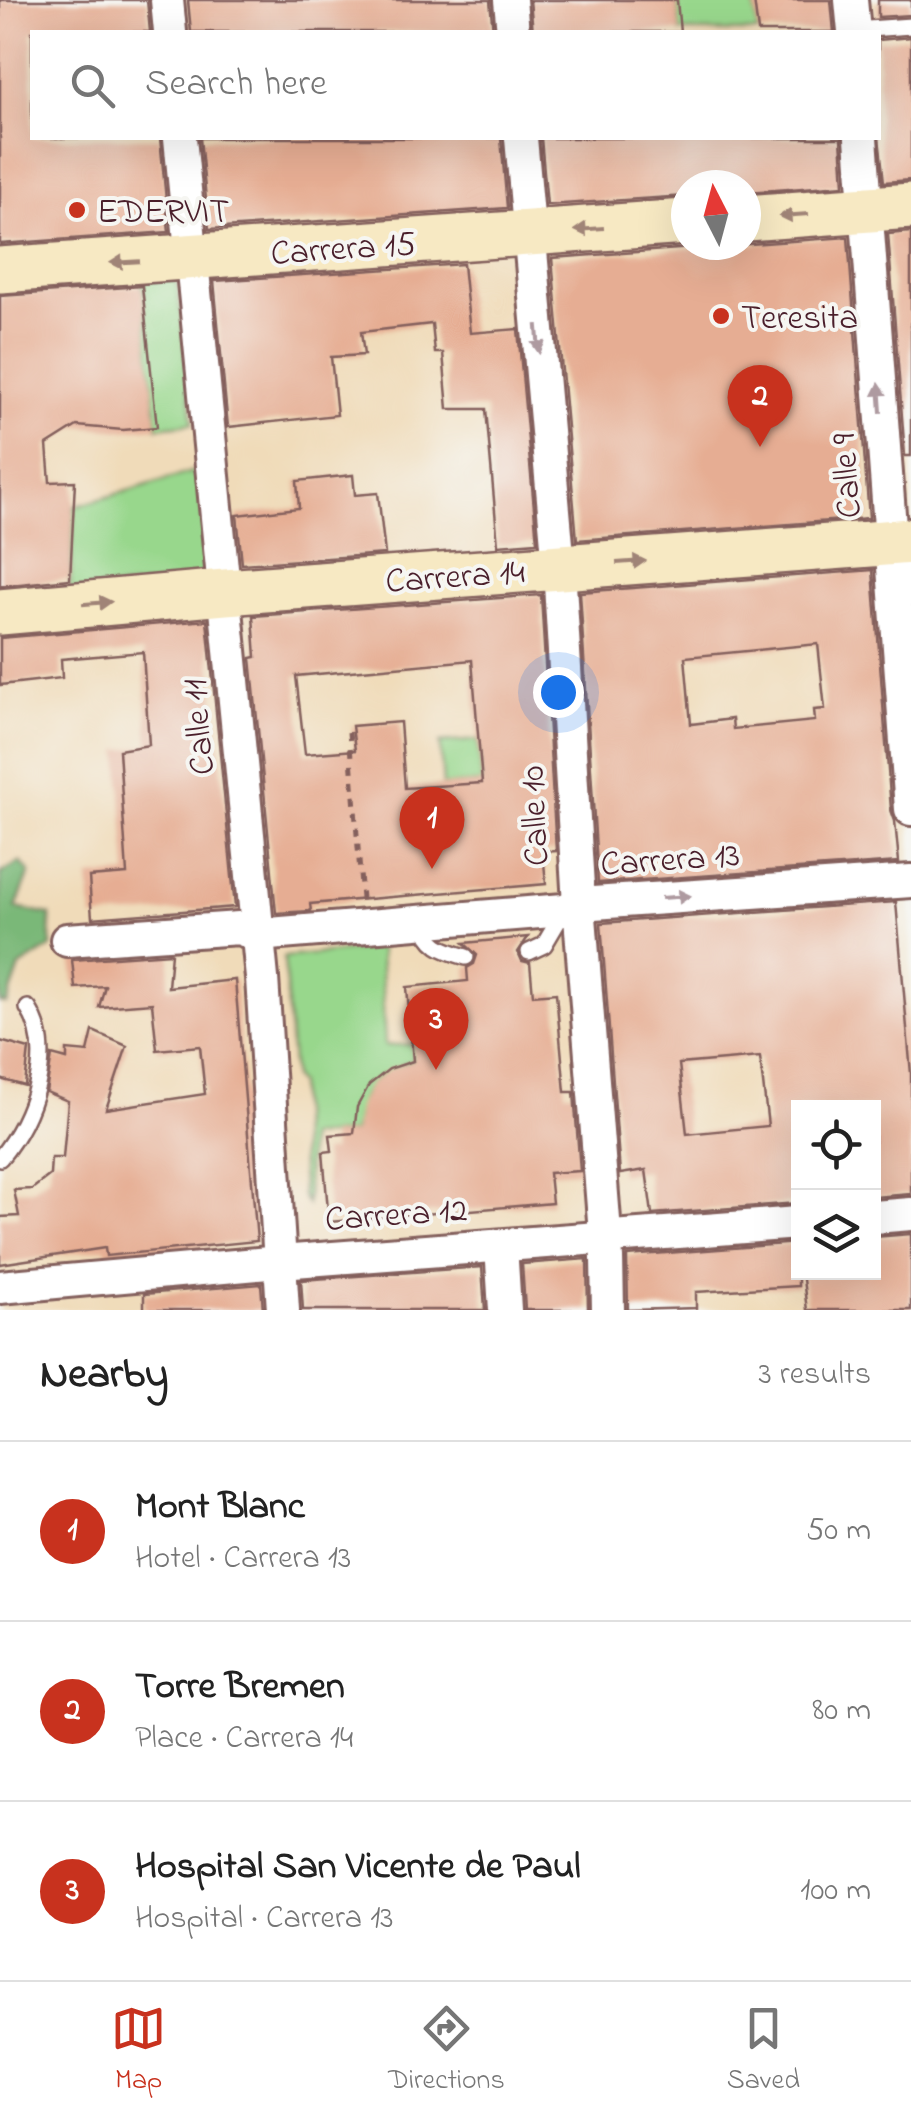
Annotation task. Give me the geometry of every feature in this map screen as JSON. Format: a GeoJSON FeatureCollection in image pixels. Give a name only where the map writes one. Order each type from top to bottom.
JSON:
{"type":"FeatureCollection","features":[{"type":"Feature","properties":{"kind":"main road"},"geometry":{"type":"LineString","coordinates":[[761,217],[911,206]]}},
{"type":"Feature","properties":{"kind":"main road","name":"Carrera 15"},"geometry":{"type":"LineString","coordinates":[[0,270],[671,223]]}},
{"type":"Feature","properties":{"kind":"main road","name":"Carrera 14"},"geometry":{"type":"LineString","coordinates":[[0,612],[900,542]]}},
{"type":"Feature","properties":{"kind":"street"},"geometry":{"type":"LineString","coordinates":[[167,0],[170,30]]}},
{"type":"Feature","properties":{"kind":"street"},"geometry":{"type":"LineString","coordinates":[[510,0],[513,30]]}},
{"type":"Feature","properties":{"kind":"street","name":"Calle 11"},"geometry":{"type":"LineString","coordinates":[[180,140],[256,935],[284,1310]]}},
{"type":"Feature","properties":{"kind":"street","name":"Calle 10"},"geometry":{"type":"LineString","coordinates":[[521,140],[559,567],[572,907],[608,1310]]}},
{"type":"Feature","properties":{"kind":"street","name":"Calle 9"},"geometry":{"type":"LineString","coordinates":[[861,140],[900,542],[911,810]]}},
{"type":"Feature","properties":{"kind":"street","name":"Carrera 13"},"geometry":{"type":"LineString","coordinates":[[67,940],[239,928],[256,935],[911,881]]}},
{"type":"Feature","properties":{"kind":"street"},"geometry":{"type":"LineString","coordinates":[[881,1216],[911,1214]]}},
{"type":"Feature","properties":{"kind":"street","name":"Carrera 12"},"geometry":{"type":"LineString","coordinates":[[0,1287],[791,1223]]}},
{"type":"Feature","properties":{"kind":"street"},"geometry":{"type":"LineString","coordinates":[[501,1246],[505,1310]]}},
{"type":"Feature","properties":{"kind":"lane"},"geometry":{"type":"LineString","coordinates":[[853,21],[911,26]]}},
{"type":"Feature","properties":{"kind":"lane"},"geometry":{"type":"LineString","coordinates":[[529,952],[544,945],[572,907]]}},
{"type":"Feature","properties":{"kind":"lane"},"geometry":{"type":"LineString","coordinates":[[422,922],[426,937],[439,949],[466,957]]}},
{"type":"Feature","properties":{"kind":"lane"},"geometry":{"type":"LineString","coordinates":[[0,1158],[23,1121],[42,1051],[41,1036],[28,1008]]}},
{"type":"Feature","properties":{"kind":"path"},"geometry":{"type":"LineString","coordinates":[[349,732],[364,926]]}},
{"type":"Feature","properties":{"kind":"green space"},"geometry":{"type":"Polygon","coordinates":[[[677,0],[754,0],[758,30],[680,30],[677,0]]]}},
{"type":"Feature","properties":{"kind":"green space"},"geometry":{"type":"Polygon","coordinates":[[[177,276],[193,423],[157,427],[141,279],[177,276]]]}},
{"type":"Feature","properties":{"kind":"green space"},"geometry":{"type":"Polygon","coordinates":[[[198,470],[210,579],[70,593],[74,507],[198,470]]]}},
{"type":"Feature","properties":{"kind":"green space"},"geometry":{"type":"Polygon","coordinates":[[[478,740],[482,783],[443,786],[440,743],[478,740]]]}},
{"type":"Feature","properties":{"kind":"green space"},"geometry":{"type":"Polygon","coordinates":[[[20,862],[30,872],[16,908],[50,915],[51,947],[20,967],[7,1004],[0,1003],[0,874],[20,862]]]}},
{"type":"Feature","properties":{"kind":"green space"},"geometry":{"type":"Polygon","coordinates":[[[380,948],[385,1046],[412,1044],[413,1061],[387,1072],[370,1086],[360,1105],[354,1133],[308,1137],[307,1204],[302,1196],[298,1084],[293,1078],[284,957],[380,948]]]}},
{"type":"Feature","properties":{"kind":"building"},"geometry":{"type":"Polygon","coordinates":[[[0,0],[147,0],[150,30],[30,30],[30,140],[160,140],[169,232],[0,244],[0,0]]]}},
{"type":"Feature","properties":{"kind":"building"},"geometry":{"type":"Polygon","coordinates":[[[188,0],[490,0],[493,30],[191,30],[188,0]]]}},
{"type":"Feature","properties":{"kind":"building"},"geometry":{"type":"Polygon","coordinates":[[[530,0],[677,0],[680,30],[533,30],[530,0]]]}},
{"type":"Feature","properties":{"kind":"building"},"geometry":{"type":"Polygon","coordinates":[[[754,0],[831,0],[834,30],[758,30],[754,0]]]}},
{"type":"Feature","properties":{"kind":"building"},"geometry":{"type":"Polygon","coordinates":[[[878,0],[911,0],[911,15],[878,17],[878,0]]]}},
{"type":"Feature","properties":{"kind":"building"},"geometry":{"type":"Polygon","coordinates":[[[911,37],[911,180],[884,182],[879,140],[881,40],[911,37]]]}},
{"type":"Feature","properties":{"kind":"building"},"geometry":{"type":"Polygon","coordinates":[[[200,140],[501,140],[507,208],[209,229],[200,140]]]}},
{"type":"Feature","properties":{"kind":"building"},"geometry":{"type":"Polygon","coordinates":[[[541,140],[841,140],[844,185],[761,191],[761,170],[671,170],[671,197],[547,205],[541,140]]]}},
{"type":"Feature","properties":{"kind":"building"},"geometry":{"type":"Polygon","coordinates":[[[911,232],[911,456],[905,456],[888,234],[911,232]]]}},
{"type":"Feature","properties":{"kind":"building"},"geometry":{"type":"Polygon","coordinates":[[[848,237],[869,518],[577,540],[552,258],[671,250],[671,260],[761,260],[761,243],[848,237]]]}},
{"type":"Feature","properties":{"kind":"building"},"geometry":{"type":"Polygon","coordinates":[[[463,264],[470,333],[518,329],[537,542],[498,545],[486,409],[448,409],[443,353],[435,353],[432,324],[361,332],[364,355],[331,357],[337,415],[228,427],[214,281],[463,264]]]}},
{"type":"Feature","properties":{"kind":"building"},"geometry":{"type":"Polygon","coordinates":[[[142,286],[157,427],[123,430],[77,426],[47,445],[50,482],[75,481],[70,579],[0,586],[0,296],[142,286]]]}},
{"type":"Feature","properties":{"kind":"building"},"geometry":{"type":"Polygon","coordinates":[[[353,475],[355,495],[378,493],[385,554],[242,564],[237,515],[299,508],[297,481],[353,475]]]}},
{"type":"Feature","properties":{"kind":"building"},"geometry":{"type":"Polygon","coordinates":[[[873,570],[891,810],[899,862],[598,883],[580,592],[873,570]],[[818,644],[685,657],[691,724],[732,719],[733,729],[815,721],[814,710],[825,709],[818,644]]]}},
{"type":"Feature","properties":{"kind":"building"},"geometry":{"type":"Polygon","coordinates":[[[541,595],[556,851],[543,852],[546,884],[310,904],[311,911],[276,913],[251,658],[256,657],[253,616],[541,595]],[[472,660],[296,676],[305,754],[355,750],[352,726],[400,722],[405,788],[482,783],[472,660]]]}},
{"type":"Feature","properties":{"kind":"building"},"geometry":{"type":"Polygon","coordinates":[[[207,620],[235,907],[92,918],[89,877],[127,874],[119,750],[149,745],[143,652],[61,659],[62,678],[0,685],[0,638],[207,620]]]}},
{"type":"Feature","properties":{"kind":"building"},"geometry":{"type":"Polygon","coordinates":[[[896,902],[911,1074],[911,1194],[881,1196],[881,1100],[791,1100],[791,1204],[652,1214],[646,1170],[620,1174],[601,923],[896,902]],[[760,1057],[679,1064],[687,1134],[768,1126],[760,1057]]]}},
{"type":"Feature","properties":{"kind":"building"},"geometry":{"type":"Polygon","coordinates":[[[528,937],[518,952],[522,961],[530,963],[533,995],[556,993],[565,1092],[574,1092],[580,1171],[549,1173],[552,1203],[329,1222],[323,1152],[332,1151],[330,1135],[354,1133],[357,1107],[369,1085],[389,1069],[413,1061],[407,987],[468,981],[467,968],[474,964],[477,955],[464,943],[528,937]]]}},
{"type":"Feature","properties":{"kind":"building"},"geometry":{"type":"Polygon","coordinates":[[[171,953],[168,987],[235,980],[257,1241],[106,1256],[105,1248],[0,1264],[0,1217],[19,1216],[14,1190],[32,1189],[50,1175],[51,1158],[63,1158],[68,1101],[46,1092],[52,1055],[67,1059],[67,1050],[88,1052],[93,1031],[127,1046],[106,1109],[205,1094],[200,1046],[157,1050],[152,1003],[99,1007],[105,986],[75,988],[72,960],[171,953]]]}},
{"type":"Feature","properties":{"kind":"building"},"geometry":{"type":"Polygon","coordinates":[[[0,1041],[29,1049],[25,1086],[0,1079],[0,1041]]]}},
{"type":"Feature","properties":{"kind":"building"},"geometry":{"type":"Polygon","coordinates":[[[911,1234],[911,1310],[807,1310],[803,1280],[881,1280],[881,1236],[911,1234]]]}},
{"type":"Feature","properties":{"kind":"building"},"geometry":{"type":"Polygon","coordinates":[[[791,1244],[791,1280],[798,1280],[798,1286],[696,1292],[696,1308],[628,1310],[627,1256],[791,1244]]]}},
{"type":"Feature","properties":{"kind":"building"},"geometry":{"type":"Polygon","coordinates":[[[587,1259],[588,1310],[525,1310],[522,1264],[587,1259]]]}},
{"type":"Feature","properties":{"kind":"building"},"geometry":{"type":"Polygon","coordinates":[[[482,1267],[485,1310],[303,1310],[301,1280],[482,1267]]]}},
{"type":"Feature","properties":{"kind":"building"},"geometry":{"type":"Polygon","coordinates":[[[261,1284],[263,1310],[144,1310],[144,1294],[261,1284]]]}},
{"type":"Feature","properties":{"kind":"place","name":"EDERVIT"},"geometry":{"type":"Point","coordinates":[77,210]}},
{"type":"Feature","properties":{"kind":"place","name":"Teresita"},"geometry":{"type":"Point","coordinates":[721,316]}},
{"type":"Feature","properties":{"kind":"place","name":"Torre Bremen"},"geometry":{"type":"Point","coordinates":[760,447]}},
{"type":"Feature","properties":{"kind":"place","name":"Mont Blanc"},"geometry":{"type":"Point","coordinates":[432,869]}},
{"type":"Feature","properties":{"kind":"place","name":"Hospital San Vicente de Paul"},"geometry":{"type":"Point","coordinates":[436,1070]}}]}
